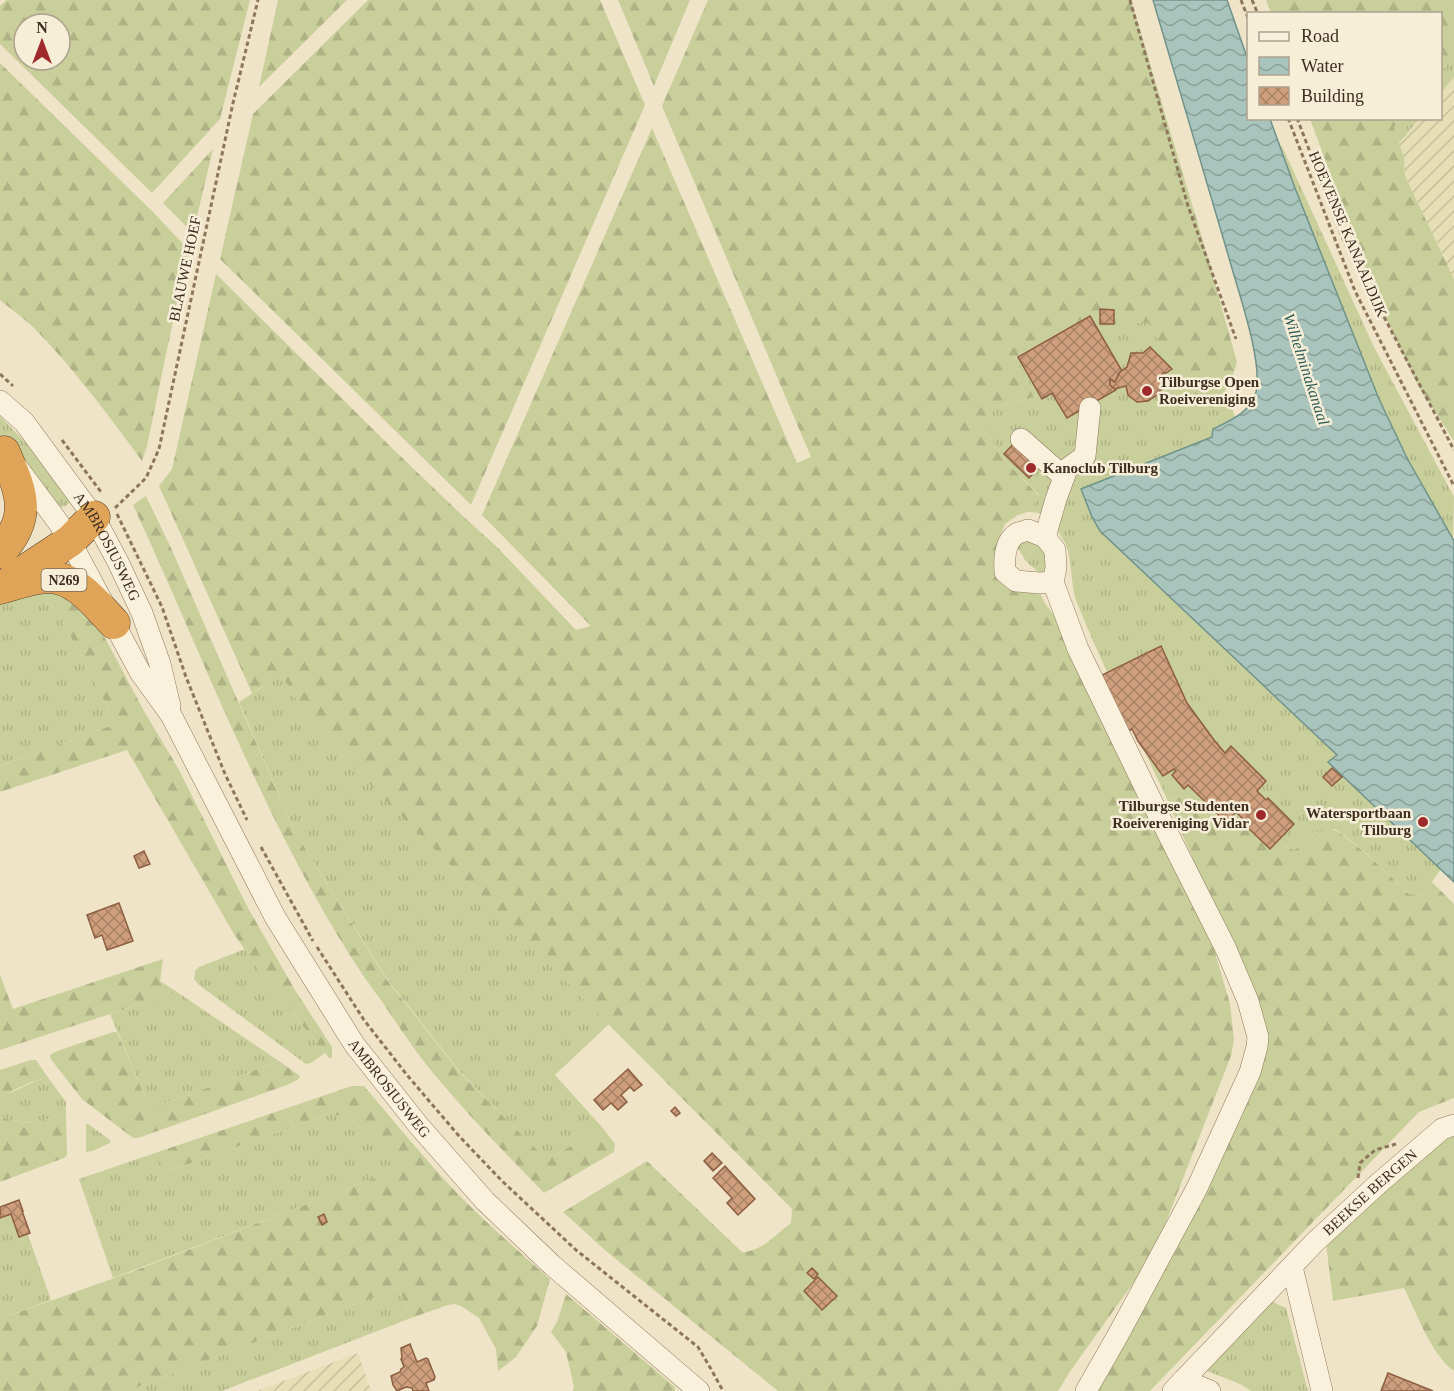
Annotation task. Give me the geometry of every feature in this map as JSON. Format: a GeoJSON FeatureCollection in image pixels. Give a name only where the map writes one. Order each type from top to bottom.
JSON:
{"type":"FeatureCollection","features":[{"type":"Feature","properties":{"kind":"highway"},"geometry":{"type":"LineString","coordinates":[[0,552],[17,527],[22,507],[16,482],[2,450]]}},
{"type":"Feature","properties":{"kind":"highway"},"geometry":{"type":"LineString","coordinates":[[0,560],[64,531],[105,505]]}},
{"type":"Feature","properties":{"kind":"highway","name":"N269"},"geometry":{"type":"LineString","coordinates":[[0,588],[64,531]]}},
{"type":"Feature","properties":{"kind":"highway","name":"N269"},"geometry":{"type":"LineString","coordinates":[[0,588],[33,579],[56,577],[75,585],[114,622]]}},
{"type":"Feature","properties":{"kind":"street","name":"AMBROSIUSWEG"},"geometry":{"type":"LineString","coordinates":[[9,396],[24,422],[105,505],[118,562],[142,613],[160,664],[171,716]]}},
{"type":"Feature","properties":{"kind":"street"},"geometry":{"type":"LineString","coordinates":[[1045,537],[1067,469],[1085,456],[1090,408]]}},
{"type":"Feature","properties":{"kind":"street"},"geometry":{"type":"LineString","coordinates":[[1021,439],[1064,477]]}},
{"type":"Feature","properties":{"kind":"street","name":"AMBROSIUSWEG"},"geometry":{"type":"LineString","coordinates":[[2,450],[36,491],[64,531],[140,672],[171,716],[275,917],[354,1044],[419,1125],[485,1201],[552,1265],[699,1391]]}},
{"type":"Feature","properties":{"kind":"street"},"geometry":{"type":"LineString","coordinates":[[1053,582],[1016,581],[1005,572],[1003,558],[1008,544],[1016,534],[1028,530],[1045,537],[1055,550],[1056,568],[1053,582],[1083,659],[1226,949],[1248,1001],[1258,1037],[1250,1072],[1197,1188],[1086,1391]]}},
{"type":"Feature","properties":{"kind":"street","name":"BEEKSE BERGEN"},"geometry":{"type":"LineString","coordinates":[[1178,1386],[1316,1242],[1442,1129],[1454,1125]]}},
{"type":"Feature","properties":{"kind":"street"},"geometry":{"type":"LineString","coordinates":[[1292,1267],[1322,1391]]}},
{"type":"Feature","properties":{"kind":"street","name":"BEEKSE BERGEN"},"geometry":{"type":"LineString","coordinates":[[1178,1386],[1210,1391]]}},
{"type":"Feature","properties":{"kind":"path","name":"BLAUWE HOEF"},"geometry":{"type":"LineString","coordinates":[[105,505],[146,478],[159,448],[233,103],[258,0]]}},
{"type":"Feature","properties":{"kind":"path"},"geometry":{"type":"LineString","coordinates":[[1130,0],[1188,206],[1236,339]]}},
{"type":"Feature","properties":{"kind":"path"},"geometry":{"type":"LineString","coordinates":[[1241,0],[1247,15]]}},
{"type":"Feature","properties":{"kind":"path","name":"HOEVENSE KANAALDIJK"},"geometry":{"type":"LineString","coordinates":[[1289,120],[1355,291],[1454,486]]}},
{"type":"Feature","properties":{"kind":"path"},"geometry":{"type":"LineString","coordinates":[[1298,120],[1343,239],[1454,450]]}},
{"type":"Feature","properties":{"kind":"path"},"geometry":{"type":"LineString","coordinates":[[0,374],[9,396]]}},
{"type":"Feature","properties":{"kind":"path"},"geometry":{"type":"LineString","coordinates":[[59,437],[73,453],[105,505],[162,607],[186,677],[225,774],[248,820]]}},
{"type":"Feature","properties":{"kind":"path"},"geometry":{"type":"LineString","coordinates":[[257,839],[314,943],[364,1020],[407,1075],[459,1136],[534,1212],[576,1250],[698,1347],[723,1391]]}},
{"type":"Feature","properties":{"kind":"shaded area"},"geometry":{"type":"Polygon","coordinates":[[[1454,77],[1454,279],[1405,176],[1404,158],[1399,143],[1418,120],[1442,120],[1442,92],[1454,77]]]}},
{"type":"Feature","properties":{"kind":"shaded area"},"geometry":{"type":"Polygon","coordinates":[[[358,1353],[371,1391],[257,1391],[358,1353]]]}},
{"type":"Feature","properties":{"kind":"green space"},"geometry":{"type":"Polygon","coordinates":[[[6,0],[250,0],[220,119],[152,193],[29,72],[72,72],[72,12],[12,12],[12,56],[0,44],[0,6],[6,0]]]}},
{"type":"Feature","properties":{"kind":"green space"},"geometry":{"type":"Polygon","coordinates":[[[278,0],[347,0],[259,87],[278,0]]]}},
{"type":"Feature","properties":{"kind":"green space"},"geometry":{"type":"Polygon","coordinates":[[[368,0],[600,0],[645,105],[471,505],[220,259],[253,114],[368,0]]]}},
{"type":"Feature","properties":{"kind":"green space"},"geometry":{"type":"Polygon","coordinates":[[[618,0],[690,0],[654,86],[618,0]]]}},
{"type":"Feature","properties":{"kind":"green space"},"geometry":{"type":"Polygon","coordinates":[[[708,0],[1131,0],[1237,362],[1228,386],[1213,408],[1177,406],[1174,370],[1148,323],[1111,323],[1092,314],[1014,358],[1037,396],[1002,406],[990,413],[983,423],[984,432],[1000,455],[1039,496],[1027,512],[1005,524],[999,538],[999,545],[1013,567],[1040,593],[1046,605],[1080,648],[1210,935],[1230,1004],[1234,1040],[1231,1056],[1157,1245],[1058,1391],[778,1391],[606,1251],[563,1212],[647,1161],[742,1252],[762,1246],[791,1223],[792,1209],[300,714],[294,694],[281,677],[252,693],[159,486],[172,469],[216,274],[395,451],[497,547],[576,630],[591,626],[482,515],[652,128],[797,463],[811,457],[662,106],[708,0]]]}},
{"type":"Feature","properties":{"kind":"green space"},"geometry":{"type":"Polygon","coordinates":[[[1266,0],[1454,0],[1454,55],[1442,70],[1442,12],[1271,12],[1266,0]]]}},
{"type":"Feature","properties":{"kind":"green space"},"geometry":{"type":"Polygon","coordinates":[[[1454,55],[1454,77],[1442,92],[1442,70],[1454,55]]]}},
{"type":"Feature","properties":{"kind":"green space"},"geometry":{"type":"Polygon","coordinates":[[[0,63],[188,249],[142,461],[104,410],[50,345],[31,325],[0,300],[0,63]]]}},
{"type":"Feature","properties":{"kind":"green space"},"geometry":{"type":"Polygon","coordinates":[[[1310,120],[1399,120],[1394,127],[1404,158],[1405,176],[1454,279],[1454,441],[1417,384],[1377,299],[1310,120]]]}},
{"type":"Feature","properties":{"kind":"green space"},"geometry":{"type":"Polygon","coordinates":[[[1399,120],[1418,120],[1399,143],[1394,127],[1399,120]]]}},
{"type":"Feature","properties":{"kind":"green space"},"geometry":{"type":"Polygon","coordinates":[[[1280,146],[1282,146],[1374,347],[1454,497],[1453,540],[1405,452],[1379,398],[1280,146]]]}},
{"type":"Feature","properties":{"kind":"green space"},"geometry":{"type":"Polygon","coordinates":[[[213,149],[193,233],[163,203],[213,149]]]}},
{"type":"Feature","properties":{"kind":"green space"},"geometry":{"type":"Polygon","coordinates":[[[1092,314],[1111,323],[1148,323],[1174,370],[1177,405],[1222,398],[1226,391],[1235,417],[1213,429],[1212,437],[1082,489],[1093,519],[1113,544],[1436,847],[1443,866],[1423,895],[1409,894],[1364,851],[1335,829],[1316,833],[1295,850],[1261,837],[1235,820],[1225,819],[1198,794],[1167,799],[1077,603],[1069,555],[1064,541],[1050,520],[1040,514],[1027,512],[1039,495],[1000,455],[984,432],[983,423],[990,413],[1002,406],[1037,396],[1013,359],[1092,314]]]}},
{"type":"Feature","properties":{"kind":"green space"},"geometry":{"type":"Polygon","coordinates":[[[0,416],[25,442],[68,496],[70,502],[66,506],[61,507],[0,436],[0,416]]]}},
{"type":"Feature","properties":{"kind":"green space"},"geometry":{"type":"Polygon","coordinates":[[[146,496],[296,834],[387,980],[461,1074],[549,1162],[551,1158],[602,1127],[615,1144],[614,1152],[544,1193],[460,1104],[413,1048],[349,954],[317,900],[260,790],[133,505],[146,496]]]}},
{"type":"Feature","properties":{"kind":"green space"},"geometry":{"type":"Polygon","coordinates":[[[1028,532],[1055,565],[1042,576],[1025,560],[1018,548],[1019,538],[1028,532]]]}},
{"type":"Feature","properties":{"kind":"green space"},"geometry":{"type":"Polygon","coordinates":[[[28,585],[80,595],[44,599],[59,614],[116,724],[0,766],[0,599],[28,585]]]}},
{"type":"Feature","properties":{"kind":"green space"},"geometry":{"type":"Polygon","coordinates":[[[80,595],[178,768],[248,908],[295,990],[332,1047],[330,1059],[270,986],[234,934],[127,750],[0,792],[0,766],[116,724],[59,614],[44,599],[80,595]]]}},
{"type":"Feature","properties":{"kind":"green space"},"geometry":{"type":"Polygon","coordinates":[[[281,676],[294,694],[301,715],[609,1024],[555,1075],[602,1127],[551,1158],[549,1163],[461,1073],[387,979],[296,834],[239,702],[281,676]]]}},
{"type":"Feature","properties":{"kind":"green space"},"geometry":{"type":"Polygon","coordinates":[[[1198,794],[1225,819],[1248,823],[1260,837],[1295,850],[1320,832],[1330,829],[1337,831],[1358,846],[1409,894],[1423,895],[1432,882],[1454,904],[1454,1098],[1419,1112],[1150,1391],[1076,1391],[1141,1299],[1245,1060],[1248,1040],[1216,912],[1167,799],[1198,794]]]}},
{"type":"Feature","properties":{"kind":"green space"},"geometry":{"type":"Polygon","coordinates":[[[245,949],[270,986],[325,1053],[311,1063],[306,1064],[194,979],[195,971],[199,967],[245,949]]]}},
{"type":"Feature","properties":{"kind":"green space"},"geometry":{"type":"Polygon","coordinates":[[[163,959],[160,981],[177,992],[0,1050],[0,975],[13,1009],[163,959]]]}},
{"type":"Feature","properties":{"kind":"green space"},"geometry":{"type":"Polygon","coordinates":[[[177,992],[279,1061],[191,1094],[156,1106],[149,1106],[110,1014],[177,992]]]}},
{"type":"Feature","properties":{"kind":"green space"},"geometry":{"type":"Polygon","coordinates":[[[117,1032],[149,1106],[156,1106],[191,1094],[279,1061],[300,1076],[299,1079],[287,1085],[133,1138],[82,1099],[50,1058],[51,1054],[60,1050],[117,1032]]]}},
{"type":"Feature","properties":{"kind":"green space"},"geometry":{"type":"Polygon","coordinates":[[[36,1060],[47,1076],[16,1089],[0,1100],[0,1070],[36,1060]]]}},
{"type":"Feature","properties":{"kind":"green space"},"geometry":{"type":"Polygon","coordinates":[[[47,1076],[66,1102],[66,1113],[33,1122],[17,1122],[0,1116],[0,1100],[3,1096],[47,1076]]]}},
{"type":"Feature","properties":{"kind":"green space"},"geometry":{"type":"Polygon","coordinates":[[[352,1086],[364,1086],[455,1191],[550,1279],[537,1326],[516,1357],[498,1371],[496,1349],[479,1318],[455,1304],[411,1318],[399,1289],[127,1391],[0,1391],[0,1319],[131,1272],[398,1169],[376,1141],[346,1115],[327,1115],[162,1173],[155,1153],[352,1086]]]}},
{"type":"Feature","properties":{"kind":"green space"},"geometry":{"type":"Polygon","coordinates":[[[66,1113],[67,1155],[0,1182],[0,1116],[17,1122],[33,1122],[66,1113]]]}},
{"type":"Feature","properties":{"kind":"green space"},"geometry":{"type":"Polygon","coordinates":[[[327,1115],[346,1115],[376,1141],[399,1169],[113,1278],[79,1179],[155,1153],[162,1173],[327,1115]]]}},
{"type":"Feature","properties":{"kind":"green space"},"geometry":{"type":"Polygon","coordinates":[[[86,1124],[110,1140],[110,1143],[86,1152],[86,1124]]]}},
{"type":"Feature","properties":{"kind":"green space"},"geometry":{"type":"Polygon","coordinates":[[[1454,1131],[1454,1371],[1432,1344],[1404,1288],[1333,1301],[1326,1243],[1454,1131]]]}},
{"type":"Feature","properties":{"kind":"green space"},"geometry":{"type":"Polygon","coordinates":[[[16,1201],[51,1300],[0,1319],[0,1207],[16,1201]]]}},
{"type":"Feature","properties":{"kind":"green space"},"geometry":{"type":"Polygon","coordinates":[[[399,1289],[411,1318],[222,1391],[127,1391],[347,1307],[399,1289]]]}},
{"type":"Feature","properties":{"kind":"green space"},"geometry":{"type":"Polygon","coordinates":[[[566,1294],[675,1387],[675,1391],[573,1391],[566,1352],[551,1332],[557,1322],[566,1294]]]}},
{"type":"Feature","properties":{"kind":"green space"},"geometry":{"type":"Polygon","coordinates":[[[1271,1301],[1286,1308],[1308,1391],[1251,1391],[1205,1370],[1271,1301]]]}},
{"type":"Feature","properties":{"kind":"water","name":"Wilhelminakanaal"},"geometry":{"type":"Polygon","coordinates":[[[1153,0],[1227,0],[1247,57],[1247,120],[1270,120],[1379,399],[1407,458],[1454,541],[1454,882],[1328,762],[1337,755],[1100,531],[1081,489],[1212,437],[1213,429],[1245,411],[1256,392],[1256,363],[1253,345],[1153,0]]]}},
{"type":"Feature","properties":{"kind":"building"},"geometry":{"type":"Polygon","coordinates":[[[1100,309],[1114,310],[1114,324],[1100,324],[1100,309]]]}},
{"type":"Feature","properties":{"kind":"building"},"geometry":{"type":"Polygon","coordinates":[[[1090,316],[1122,371],[1115,382],[1110,379],[1110,385],[1116,390],[1067,418],[1052,393],[1042,399],[1018,357],[1090,316]]]}},
{"type":"Feature","properties":{"kind":"building"},"geometry":{"type":"Polygon","coordinates":[[[1150,347],[1172,369],[1163,373],[1163,387],[1157,395],[1148,401],[1137,402],[1128,395],[1126,386],[1115,389],[1110,385],[1110,379],[1115,382],[1120,372],[1127,367],[1131,353],[1143,353],[1150,347]]]}},
{"type":"Feature","properties":{"kind":"building"},"geometry":{"type":"Polygon","coordinates":[[[1016,441],[1041,465],[1029,478],[1004,454],[1016,441]]]}},
{"type":"Feature","properties":{"kind":"building"},"geometry":{"type":"Polygon","coordinates":[[[1161,646],[1187,703],[1214,740],[1225,753],[1231,746],[1266,781],[1257,791],[1266,800],[1268,798],[1294,824],[1270,849],[1243,823],[1245,821],[1236,812],[1226,822],[1188,785],[1184,789],[1172,775],[1176,771],[1174,769],[1163,776],[1132,729],[1127,732],[1100,676],[1161,646]]]}},
{"type":"Feature","properties":{"kind":"building"},"geometry":{"type":"Polygon","coordinates":[[[1332,768],[1342,777],[1332,786],[1323,777],[1332,768]]]}},
{"type":"Feature","properties":{"kind":"building"},"geometry":{"type":"Polygon","coordinates":[[[144,851],[150,864],[139,868],[134,856],[144,851]]]}},
{"type":"Feature","properties":{"kind":"building"},"geometry":{"type":"Polygon","coordinates":[[[119,903],[133,941],[107,950],[102,935],[95,938],[87,915],[119,903]]]}},
{"type":"Feature","properties":{"kind":"building"},"geometry":{"type":"Polygon","coordinates":[[[628,1069],[642,1085],[634,1091],[630,1087],[621,1095],[627,1102],[618,1110],[611,1103],[603,1110],[594,1100],[628,1069]]]}},
{"type":"Feature","properties":{"kind":"building"},"geometry":{"type":"Polygon","coordinates":[[[675,1107],[680,1113],[676,1116],[671,1111],[675,1107]]]}},
{"type":"Feature","properties":{"kind":"building"},"geometry":{"type":"Polygon","coordinates":[[[712,1153],[722,1163],[713,1171],[704,1161],[712,1153]]]}},
{"type":"Feature","properties":{"kind":"building"},"geometry":{"type":"Polygon","coordinates":[[[725,1166],[755,1199],[738,1215],[727,1203],[732,1198],[713,1178],[725,1166]]]}},
{"type":"Feature","properties":{"kind":"building"},"geometry":{"type":"Polygon","coordinates":[[[19,1200],[30,1233],[19,1237],[11,1214],[0,1218],[0,1207],[19,1200]]]}},
{"type":"Feature","properties":{"kind":"building"},"geometry":{"type":"Polygon","coordinates":[[[324,1214],[327,1222],[322,1225],[318,1217],[324,1214]]]}},
{"type":"Feature","properties":{"kind":"building"},"geometry":{"type":"Polygon","coordinates":[[[812,1268],[818,1274],[814,1279],[807,1273],[812,1268]]]}},
{"type":"Feature","properties":{"kind":"building"},"geometry":{"type":"Polygon","coordinates":[[[818,1277],[837,1296],[822,1310],[804,1291],[818,1277]]]}},
{"type":"Feature","properties":{"kind":"building"},"geometry":{"type":"Polygon","coordinates":[[[410,1344],[417,1362],[428,1359],[435,1377],[434,1380],[426,1383],[429,1391],[413,1391],[412,1388],[406,1387],[397,1391],[393,1385],[391,1376],[400,1372],[404,1367],[401,1348],[410,1344]]]}},
{"type":"Feature","properties":{"kind":"building"},"geometry":{"type":"Polygon","coordinates":[[[1388,1373],[1433,1391],[1381,1391],[1388,1373]]]}},
{"type":"Feature","properties":{"kind":"place","name":"Tilburgse Open Roeivereniging"},"geometry":{"type":"Point","coordinates":[1147,391]}},
{"type":"Feature","properties":{"kind":"place","name":"Kanoclub Tilburg"},"geometry":{"type":"Point","coordinates":[1031,468]}},
{"type":"Feature","properties":{"kind":"place","name":"Tilburgse Studenten Roeivereniging Vidar"},"geometry":{"type":"Point","coordinates":[1261,815]}},
{"type":"Feature","properties":{"kind":"place","name":"Watersportbaan Tilburg"},"geometry":{"type":"Point","coordinates":[1423,822]}}]}
